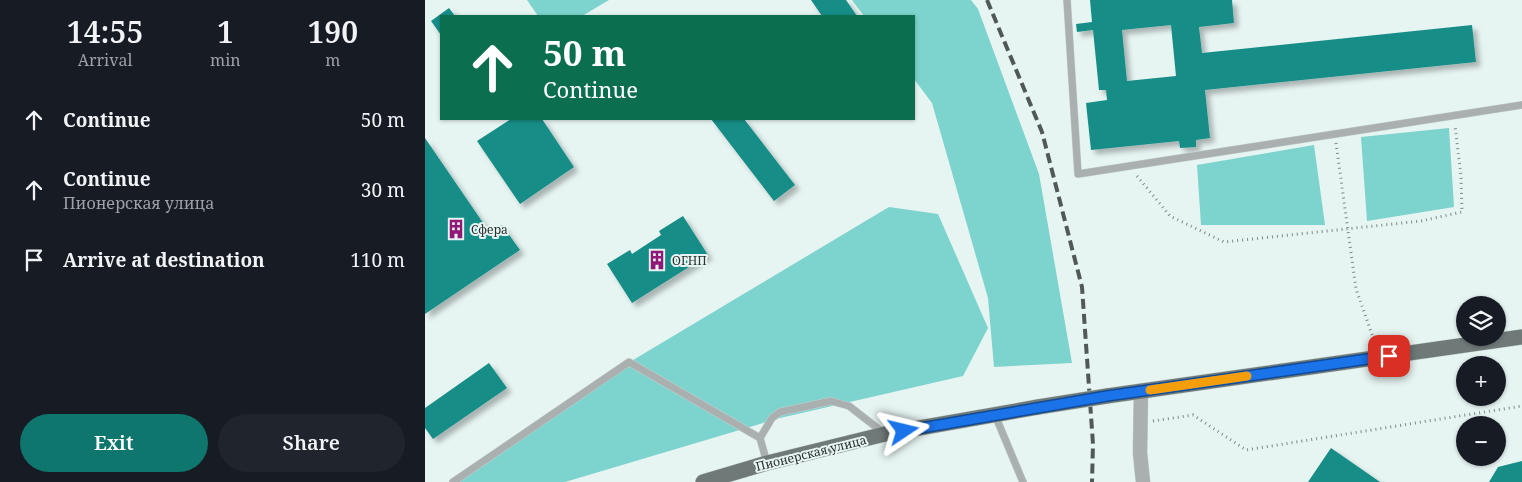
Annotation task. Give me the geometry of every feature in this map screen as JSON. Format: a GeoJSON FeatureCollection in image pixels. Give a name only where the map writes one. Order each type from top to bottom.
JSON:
{"type":"FeatureCollection","features":[{"type":"Feature","properties":{"kind":"main road"},"geometry":{"type":"LineString","coordinates":[[1141,391],[1522,337]]}},
{"type":"Feature","properties":{"kind":"main road","name":"Пионерская улица"},"geometry":{"type":"LineString","coordinates":[[703,482],[767,463],[885,434],[1141,391]]}},
{"type":"Feature","properties":{"kind":"street"},"geometry":{"type":"LineString","coordinates":[[1141,391],[1143,482]]}},
{"type":"Feature","properties":{"kind":"lane"},"geometry":{"type":"LineString","coordinates":[[1067,0],[1078,174],[1522,105]]}},
{"type":"Feature","properties":{"kind":"lane"},"geometry":{"type":"LineString","coordinates":[[453,482],[629,362],[760,438],[767,463]]}},
{"type":"Feature","properties":{"kind":"lane"},"geometry":{"type":"LineString","coordinates":[[760,438],[772,418],[780,412],[831,401],[849,406],[885,434]]}},
{"type":"Feature","properties":{"kind":"lane"},"geometry":{"type":"LineString","coordinates":[[995,415],[1023,482]]}},
{"type":"Feature","properties":{"kind":"path"},"geometry":{"type":"LineString","coordinates":[[1129,166],[1170,216],[1225,242],[1421,221],[1462,212],[1461,176],[1454,116]]}},
{"type":"Feature","properties":{"kind":"path"},"geometry":{"type":"LineString","coordinates":[[1335,134],[1356,289],[1375,343]]}},
{"type":"Feature","properties":{"kind":"path"},"geometry":{"type":"LineString","coordinates":[[1141,423],[1193,415],[1246,450],[1522,406]]}},
{"type":"Feature","properties":{"kind":"shaded area"},"geometry":{"type":"Polygon","coordinates":[[[527,0],[609,0],[584,15],[537,15],[527,0]]]}},
{"type":"Feature","properties":{"kind":"shaded area"},"geometry":{"type":"Polygon","coordinates":[[[852,0],[971,0],[978,9],[1039,174],[1072,363],[994,367],[988,298],[932,103],[915,80],[915,15],[863,15],[852,0]]]}},
{"type":"Feature","properties":{"kind":"shaded area"},"geometry":{"type":"Polygon","coordinates":[[[1449,128],[1454,207],[1367,221],[1361,137],[1449,128]]]}},
{"type":"Feature","properties":{"kind":"shaded area"},"geometry":{"type":"Polygon","coordinates":[[[1314,145],[1325,225],[1201,225],[1197,165],[1314,145]]]}},
{"type":"Feature","properties":{"kind":"shaded area"},"geometry":{"type":"Polygon","coordinates":[[[889,207],[938,214],[988,328],[963,376],[780,418],[565,482],[450,482],[598,381],[889,207]]]}},
{"type":"Feature","properties":{"kind":"building"},"geometry":{"type":"Polygon","coordinates":[[[811,0],[846,0],[856,15],[821,15],[811,0]]]}},
{"type":"Feature","properties":{"kind":"building"},"geometry":{"type":"Polygon","coordinates":[[[1090,0],[1232,0],[1234,23],[1199,27],[1202,53],[1472,25],[1476,62],[1205,90],[1210,138],[1196,140],[1196,147],[1180,148],[1179,141],[1091,150],[1086,103],[1107,100],[1106,90],[1099,90],[1093,30],[1077,32],[1076,24],[1092,22],[1090,0]],[[1171,25],[1122,30],[1127,81],[1176,76],[1171,25]]]}},
{"type":"Feature","properties":{"kind":"building"},"geometry":{"type":"Polygon","coordinates":[[[449,8],[454,15],[440,15],[440,34],[431,21],[449,8]]]}},
{"type":"Feature","properties":{"kind":"building"},"geometry":{"type":"Polygon","coordinates":[[[509,120],[543,120],[574,167],[520,204],[477,141],[509,120]]]}},
{"type":"Feature","properties":{"kind":"building"},"geometry":{"type":"Polygon","coordinates":[[[712,120],[745,120],[795,185],[774,201],[712,120]]]}},
{"type":"Feature","properties":{"kind":"building","name":"Сфера"},"geometry":{"type":"Polygon","coordinates":[[[425,138],[490,233],[502,225],[520,250],[425,314],[425,138]]]}},
{"type":"Feature","properties":{"kind":"building","name":"ОГНП"},"geometry":{"type":"Polygon","coordinates":[[[683,216],[708,255],[632,303],[607,264],[630,250],[632,254],[661,235],[659,231],[683,216]]]}},
{"type":"Feature","properties":{"kind":"building"},"geometry":{"type":"Polygon","coordinates":[[[489,363],[507,388],[433,439],[425,428],[425,408],[489,363]]]}},
{"type":"Feature","properties":{"kind":"building"},"geometry":{"type":"Polygon","coordinates":[[[1331,448],[1380,482],[1308,482],[1331,448]]]}},
{"type":"Feature","properties":{"kind":"building"},"geometry":{"type":"Polygon","coordinates":[[[1522,461],[1522,482],[1489,482],[1498,467],[1522,461]]]}},
{"type":"Feature","properties":{"kind":"railway"},"geometry":{"type":"LineString","coordinates":[[987,0],[1042,132],[1082,287],[1093,444],[1092,482]]}},
{"type":"Feature","properties":{"kind":"slow traffic"},"geometry":{"type":"LineString","coordinates":[[1150,390],[1247,376]]}},
{"type":"Feature","properties":{"kind":"place","name":"Сфера"},"geometry":{"type":"Point","coordinates":[456,229]}},
{"type":"Feature","properties":{"kind":"place","name":"ОГНП"},"geometry":{"type":"Point","coordinates":[657,260]}},
{"type":"Feature","properties":{"kind":"route"},"geometry":{"type":"LineString","coordinates":[[904,431],[1107,396],[1389,356]]}}]}
